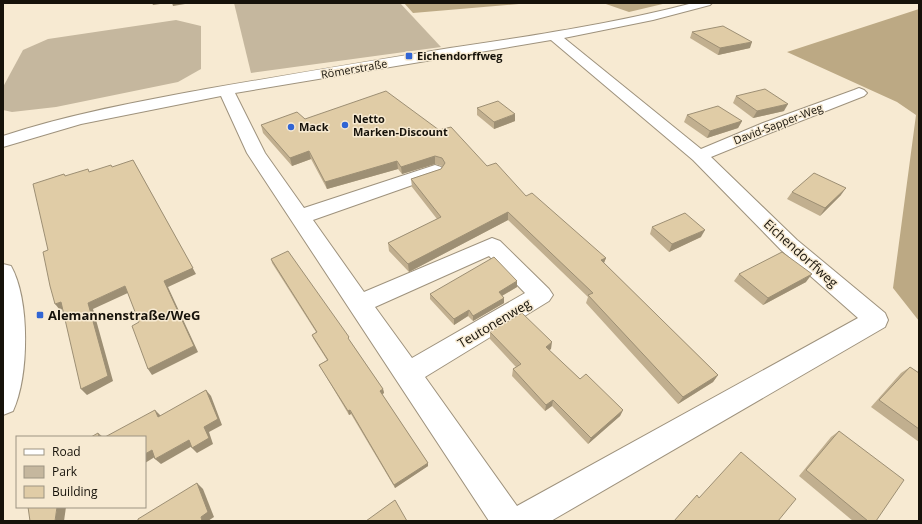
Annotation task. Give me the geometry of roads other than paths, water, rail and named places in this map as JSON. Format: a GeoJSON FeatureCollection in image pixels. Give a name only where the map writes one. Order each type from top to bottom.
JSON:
{"type":"FeatureCollection","features":[{"type":"Feature","properties":{"kind":"street","name":"Römerstraße"},"geometry":{"type":"LineString","coordinates":[[3,142],[30,132],[76,121],[226,90],[554,36],[674,12],[706,3]]}},
{"type":"Feature","properties":{"kind":"street","name":"Eichendorffweg"},"geometry":{"type":"LineString","coordinates":[[522,521],[678,431],[876,320],[789,245],[699,156],[554,36]]}},
{"type":"Feature","properties":{"kind":"street"},"geometry":{"type":"LineString","coordinates":[[226,90],[256,153],[508,521]]}},
{"type":"Feature","properties":{"kind":"street","name":"David-Sapper-Weg"},"geometry":{"type":"LineString","coordinates":[[699,156],[769,127],[859,93]]}},
{"type":"Feature","properties":{"kind":"street"},"geometry":{"type":"LineString","coordinates":[[300,217],[435,171]]}},
{"type":"Feature","properties":{"kind":"street","name":"Teutonenweg"},"geometry":{"type":"LineString","coordinates":[[359,304],[492,246],[541,295],[408,374]]}},
{"type":"Feature","properties":{"kind":"street"},"geometry":{"type":"LineString","coordinates":[[3,272],[7,282],[12,325],[11,364],[3,402]]}},
{"type":"Feature","properties":{"kind":"place","name":"Eichendorffweg"},"geometry":{"type":"Point","coordinates":[409,56]}},
{"type":"Feature","properties":{"kind":"place","name":"Netto Marken-Discount"},"geometry":{"type":"Point","coordinates":[345,125]}},
{"type":"Feature","properties":{"kind":"place","name":"Mack"},"geometry":{"type":"Point","coordinates":[291,127]}},
{"type":"Feature","properties":{"kind":"place","name":"Alemannenstraße/WeG"},"geometry":{"type":"Point","coordinates":[40,315]}}]}
